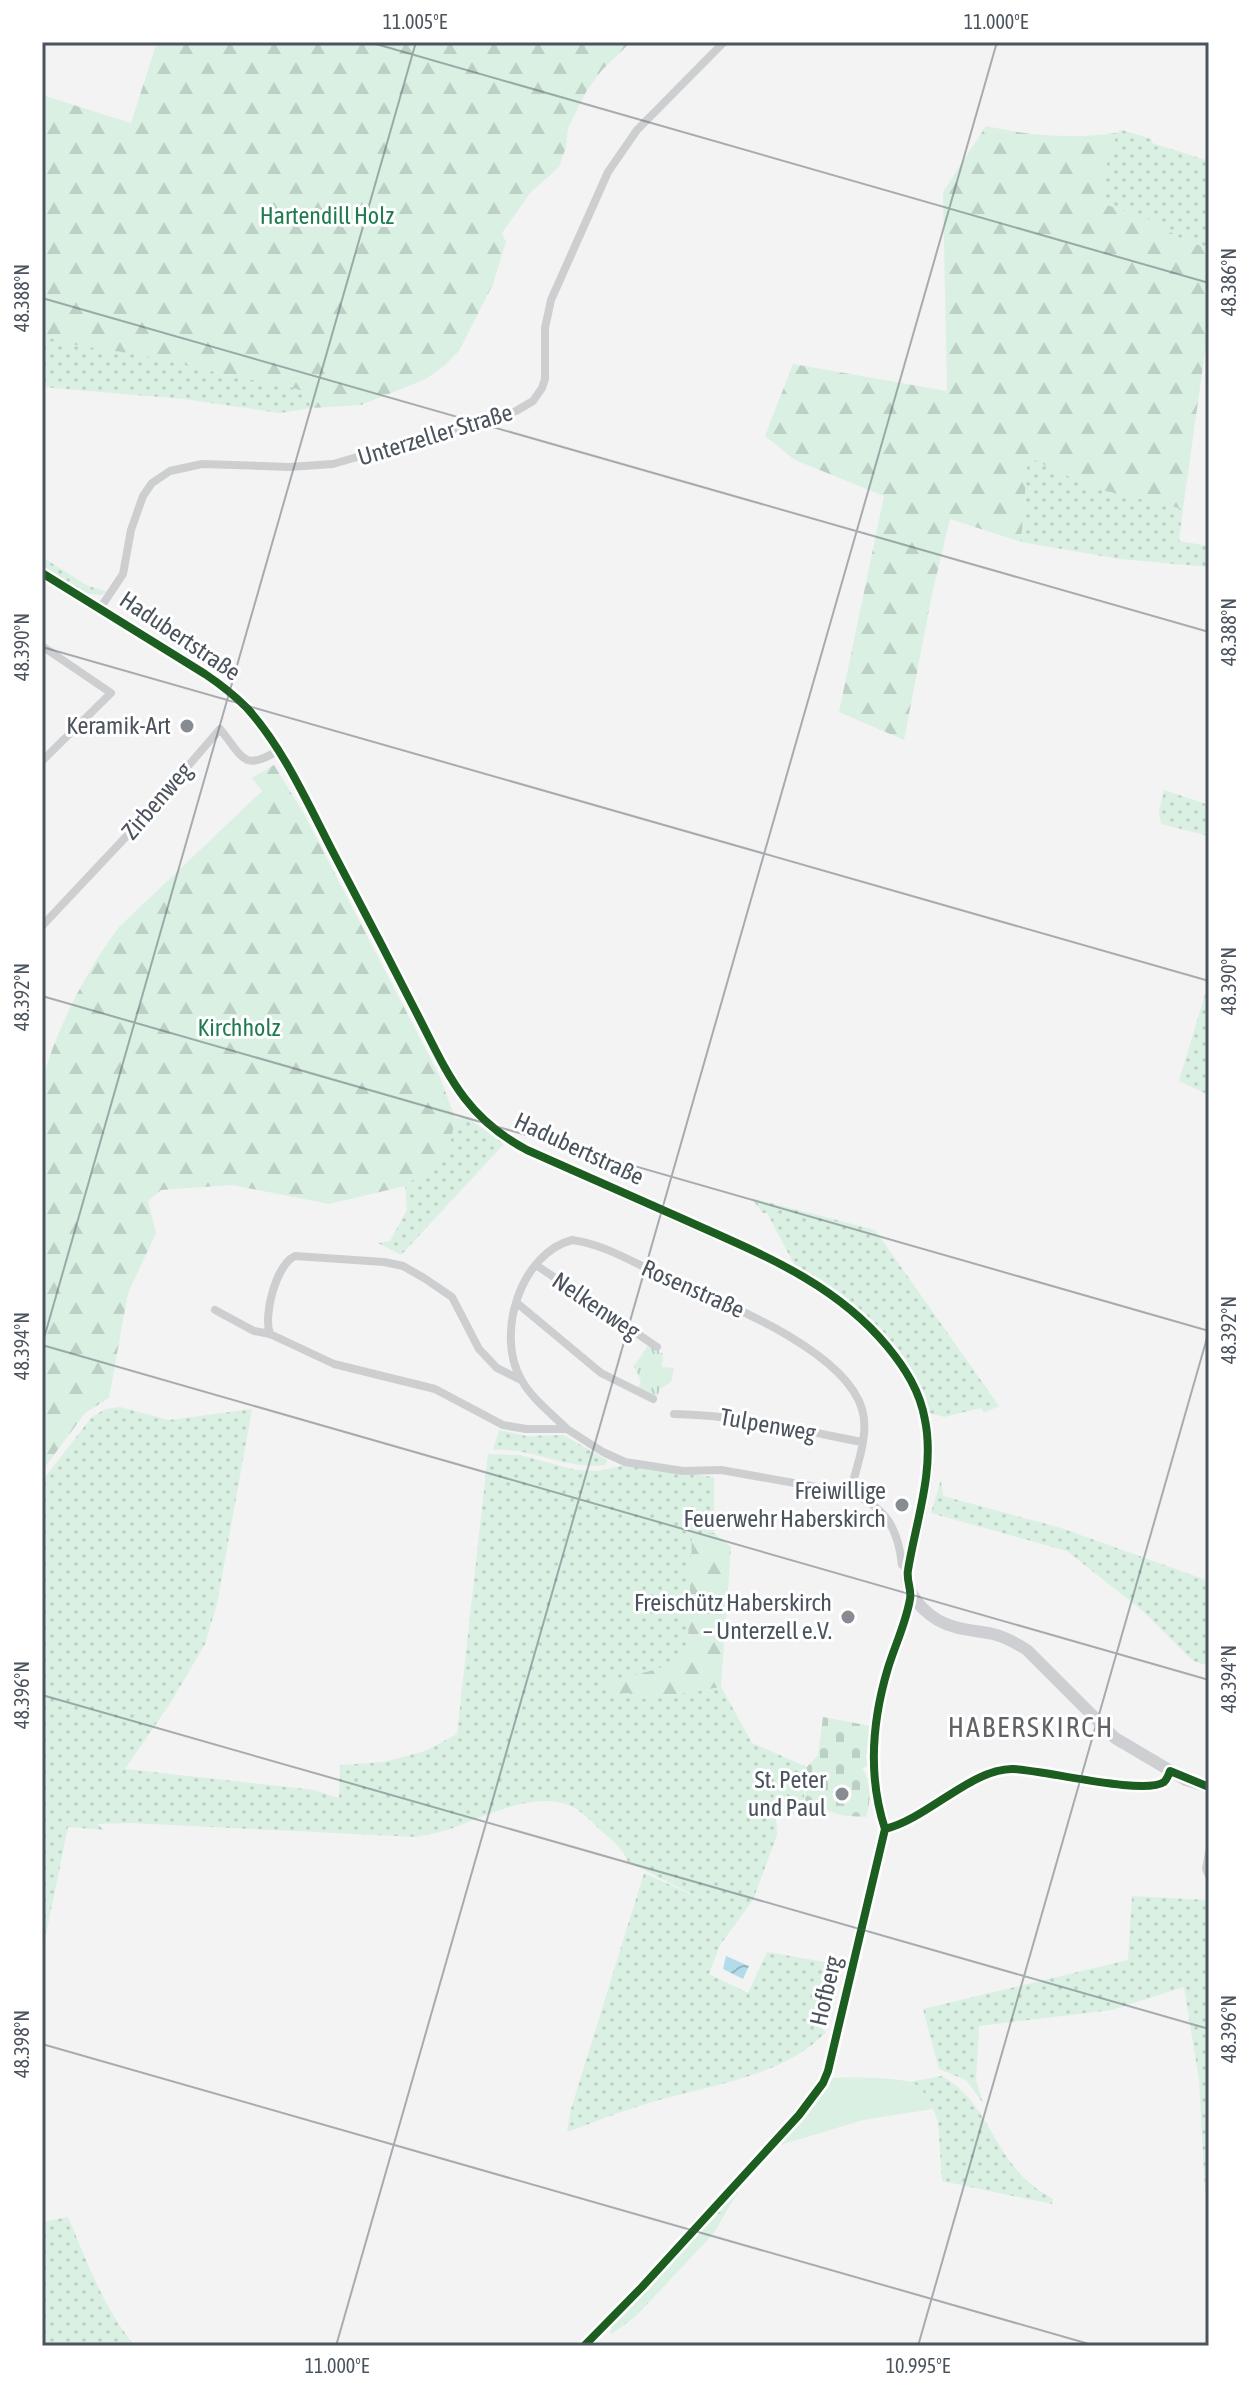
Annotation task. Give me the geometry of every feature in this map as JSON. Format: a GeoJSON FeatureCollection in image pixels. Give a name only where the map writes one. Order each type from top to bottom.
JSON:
{"type":"FeatureCollection","features":[{"type":"Feature","properties":{"kind":"street","name":"Unterzeller Straße"},"geometry":{"type":"LineString","coordinates":[[101,607],[123,574],[131,530],[143,496],[152,483],[170,471],[202,464],[289,467],[333,464],[516,411],[533,401],[545,379],[545,328],[551,300],[608,172],[637,130],[724,42]]}},
{"type":"Feature","properties":{"kind":"street","name":"Hadubertstraße"},"geometry":{"type":"LineString","coordinates":[[42,573],[101,607],[229,691],[248,710],[277,751],[312,811],[449,1075],[481,1119],[527,1150],[792,1268],[847,1305],[874,1330],[903,1366],[916,1387],[923,1409],[928,1450],[923,1494],[908,1568],[907,1581],[912,1595]]}},
{"type":"Feature","properties":{"kind":"street"},"geometry":{"type":"LineString","coordinates":[[42,646],[111,693],[42,761]]}},
{"type":"Feature","properties":{"kind":"street","name":"Zirbenweg"},"geometry":{"type":"LineString","coordinates":[[42,926],[138,824],[220,729],[251,763],[259,762],[277,751]]}},
{"type":"Feature","properties":{"kind":"street","name":"Rosenstraße"},"geometry":{"type":"LineString","coordinates":[[521,1380],[512,1354],[510,1335],[517,1303],[545,1252],[562,1242],[579,1241],[742,1309],[817,1355],[853,1391],[866,1424],[850,1493]]}},
{"type":"Feature","properties":{"kind":"street","name":"Rosenstraße"},"geometry":{"type":"LineString","coordinates":[[270,1334],[266,1323],[267,1312],[287,1260],[295,1256],[394,1264],[442,1288],[452,1297],[479,1349],[497,1368],[521,1380],[567,1429],[609,1455],[633,1464],[683,1471],[721,1470],[850,1493],[869,1500],[886,1516],[894,1531],[902,1565],[908,1568]]}},
{"type":"Feature","properties":{"kind":"street","name":"Nelkenweg"},"geometry":{"type":"LineString","coordinates":[[536,1265],[657,1347]]}},
{"type":"Feature","properties":{"kind":"street"},"geometry":{"type":"LineString","coordinates":[[517,1303],[601,1373],[653,1399]]}},
{"type":"Feature","properties":{"kind":"street"},"geometry":{"type":"LineString","coordinates":[[215,1310],[254,1331],[270,1334],[334,1364],[435,1389],[503,1425],[526,1429],[567,1429]]}},
{"type":"Feature","properties":{"kind":"street","name":"Tulpenweg"},"geometry":{"type":"LineString","coordinates":[[674,1414],[751,1420],[862,1442]]}},
{"type":"Feature","properties":{"kind":"street"},"geometry":{"type":"LineString","coordinates":[[1170,1771],[1160,1784],[1134,1785],[1009,1769],[980,1778],[910,1820],[885,1829],[877,1804],[873,1767],[876,1721],[888,1669],[912,1595],[932,1616],[953,1627],[992,1634],[1011,1640],[1027,1650],[1115,1738],[1170,1771],[1209,1787]]}},
{"type":"Feature","properties":{"kind":"street","name":"Hofberg"},"geometry":{"type":"LineString","coordinates":[[584,2346],[799,2115],[823,2083],[885,1829]]}},
{"type":"Feature","properties":{"kind":"street"},"geometry":{"type":"LineString","coordinates":[[1209,1852],[1206,1869],[1209,1876]]}},
{"type":"Feature","properties":{"kind":"green space","name":"Hartendill Holz"},"geometry":{"type":"Polygon","coordinates":[[[157,42],[631,42],[602,70],[587,90],[568,128],[559,167],[530,193],[502,233],[506,242],[493,284],[459,351],[426,379],[361,405],[312,408],[302,391],[280,383],[70,344],[42,335],[42,95],[131,123],[157,42]]]}},
{"type":"Feature","properties":{"kind":"green space"},"geometry":{"type":"Polygon","coordinates":[[[986,126],[1052,136],[1117,133],[1103,175],[1101,203],[1148,219],[1180,238],[1209,249],[1209,323],[1183,509],[1093,488],[1028,457],[1021,542],[950,519],[904,740],[839,712],[884,496],[795,460],[765,436],[793,364],[947,391],[943,192],[986,126]]]}},
{"type":"Feature","properties":{"kind":"green space"},"geometry":{"type":"Polygon","coordinates":[[[1122,130],[1209,161],[1209,249],[1180,238],[1148,219],[1101,203],[1103,175],[1117,133],[1122,130]]]}},
{"type":"Feature","properties":{"kind":"green space"},"geometry":{"type":"Polygon","coordinates":[[[42,335],[70,344],[280,383],[302,391],[312,408],[280,413],[183,399],[42,387],[42,335]]]}},
{"type":"Feature","properties":{"kind":"green space"},"geometry":{"type":"Polygon","coordinates":[[[1028,456],[1093,488],[1183,509],[1179,541],[1209,546],[1209,567],[1120,559],[1021,542],[1028,456]]]}},
{"type":"Feature","properties":{"kind":"green space"},"geometry":{"type":"Polygon","coordinates":[[[42,557],[88,586],[109,592],[92,594],[74,588],[42,566],[42,557]]]}},
{"type":"Feature","properties":{"kind":"green space","name":"Kirchholz"},"geometry":{"type":"Polygon","coordinates":[[[274,765],[304,814],[440,1077],[455,1118],[449,1151],[405,1186],[329,1204],[232,1185],[161,1190],[148,1201],[156,1233],[128,1293],[109,1398],[85,1413],[42,1471],[42,1080],[74,1000],[119,927],[262,791],[252,778],[274,765]]]}},
{"type":"Feature","properties":{"kind":"green space"},"geometry":{"type":"Polygon","coordinates":[[[1164,790],[1209,805],[1209,836],[1161,824],[1159,811],[1164,790]]]}},
{"type":"Feature","properties":{"kind":"green space"},"geometry":{"type":"Polygon","coordinates":[[[1209,981],[1209,1095],[1179,1081],[1209,981]]]}},
{"type":"Feature","properties":{"kind":"green space"},"geometry":{"type":"Polygon","coordinates":[[[455,1118],[468,1118],[504,1144],[401,1255],[378,1243],[390,1241],[407,1210],[405,1186],[449,1151],[455,1118]]]}},
{"type":"Feature","properties":{"kind":"green space"},"geometry":{"type":"Polygon","coordinates":[[[751,1198],[875,1230],[999,1406],[984,1413],[981,1408],[944,1417],[930,1413],[918,1386],[849,1302],[794,1264],[767,1213],[763,1213],[751,1198]]]}},
{"type":"Feature","properties":{"kind":"green space"},"geometry":{"type":"Polygon","coordinates":[[[649,1344],[663,1354],[662,1367],[674,1368],[671,1382],[660,1389],[657,1397],[637,1391],[641,1381],[634,1366],[649,1344]]]}},
{"type":"Feature","properties":{"kind":"green space"},"geometry":{"type":"Polygon","coordinates":[[[120,1407],[169,1420],[252,1409],[217,1604],[205,1644],[171,1702],[125,1769],[314,1790],[339,1798],[340,1765],[384,1762],[425,1751],[457,1734],[488,1454],[520,1455],[576,1470],[598,1471],[626,1465],[714,1477],[714,1533],[692,1537],[688,1640],[677,1663],[609,1683],[609,1694],[628,1693],[646,1699],[721,1687],[752,1743],[807,1767],[803,1809],[789,1816],[776,1817],[777,1835],[753,1900],[720,1945],[709,1974],[748,1993],[767,1952],[836,1964],[836,1998],[820,2027],[826,2032],[808,2048],[766,2070],[639,2106],[567,2132],[571,2109],[644,1873],[706,1901],[628,1862],[616,1844],[583,1814],[557,1802],[513,1806],[448,1830],[416,1837],[131,1823],[97,1824],[104,1830],[68,1827],[42,1954],[42,1481],[91,1418],[105,1409],[120,1407]]]}},
{"type":"Feature","properties":{"kind":"green space"},"geometry":{"type":"Polygon","coordinates":[[[499,1430],[526,1436],[563,1435],[607,1460],[606,1465],[591,1466],[521,1452],[493,1450],[499,1430]]]}},
{"type":"Feature","properties":{"kind":"green space"},"geometry":{"type":"Polygon","coordinates":[[[941,1480],[943,1496],[1061,1528],[1209,1581],[1209,1666],[1193,1661],[1144,1612],[1067,1551],[931,1513],[941,1480]]]}},
{"type":"Feature","properties":{"kind":"green space"},"geometry":{"type":"Polygon","coordinates":[[[714,1533],[731,1547],[721,1687],[646,1699],[628,1693],[609,1694],[608,1683],[677,1663],[688,1640],[692,1536],[714,1533]]]}},
{"type":"Feature","properties":{"kind":"green space"},"geometry":{"type":"Polygon","coordinates":[[[823,1717],[871,1726],[866,1757],[868,1766],[862,1768],[870,1792],[866,1817],[841,1815],[819,1803],[805,1803],[807,1767],[818,1755],[823,1717]]]}},
{"type":"Feature","properties":{"kind":"green space"},"geometry":{"type":"Polygon","coordinates":[[[1132,1896],[1209,1900],[1209,2192],[1205,2192],[1199,2080],[1184,1987],[1112,2010],[979,2026],[976,2080],[983,2103],[966,2080],[939,2069],[923,2009],[1128,1960],[1132,1896]]]}},
{"type":"Feature","properties":{"kind":"green space"},"geometry":{"type":"Polygon","coordinates":[[[942,2076],[970,2099],[1008,2159],[1034,2187],[1053,2199],[1052,2204],[942,2181],[938,2122],[933,2109],[909,2082],[942,2076]]]}},
{"type":"Feature","properties":{"kind":"green space"},"geometry":{"type":"Polygon","coordinates":[[[832,2078],[909,2082],[921,2089],[933,2109],[863,2120],[777,2146],[802,2120],[832,2078]]]}},
{"type":"Feature","properties":{"kind":"green space"},"geometry":{"type":"Polygon","coordinates":[[[740,2188],[714,2233],[635,2317],[610,2335],[613,2319],[740,2188]]]}},
{"type":"Feature","properties":{"kind":"green space"},"geometry":{"type":"Polygon","coordinates":[[[68,2217],[105,2300],[135,2346],[42,2346],[42,2222],[68,2217]]]}},
{"type":"Feature","properties":{"kind":"water"},"geometry":{"type":"Polygon","coordinates":[[[726,1956],[749,1966],[743,1979],[723,1969],[726,1956]]]}},
{"type":"Feature","properties":{"kind":"cycle path"},"geometry":{"type":"LineString","coordinates":[[42,573],[211,678],[242,703],[260,724],[295,778],[446,1070],[486,1122],[527,1150],[793,1271],[866,1323],[900,1363],[923,1409],[928,1458],[908,1570],[910,1599],[878,1708],[874,1769],[885,1829]]}},
{"type":"Feature","properties":{"kind":"cycle path"},"geometry":{"type":"LineString","coordinates":[[885,1829],[901,1824],[965,1785],[996,1771],[1026,1770],[1136,1786],[1164,1782],[1170,1771],[1209,1787]]}},
{"type":"Feature","properties":{"kind":"cycle path"},"geometry":{"type":"LineString","coordinates":[[584,2346],[799,2115],[823,2083],[885,1829]]}},
{"type":"Feature","properties":{"kind":"place","name":"Keramik-Art"},"geometry":{"type":"Point","coordinates":[187,726]}},
{"type":"Feature","properties":{"kind":"place","name":"Freiwillige Feuerwehr Haberskirch"},"geometry":{"type":"Point","coordinates":[902,1505]}},
{"type":"Feature","properties":{"kind":"place","name":"Freischütz Haberskirch – Unterzell e.V."},"geometry":{"type":"Point","coordinates":[848,1617]}},
{"type":"Feature","properties":{"kind":"place","name":"St. Peter und Paul"},"geometry":{"type":"Point","coordinates":[842,1794]}},
{"type":"Feature","properties":{"kind":"district","name":"HABERSKIRCH"},"geometry":{"type":"Point","coordinates":[1031,1727]}}]}
